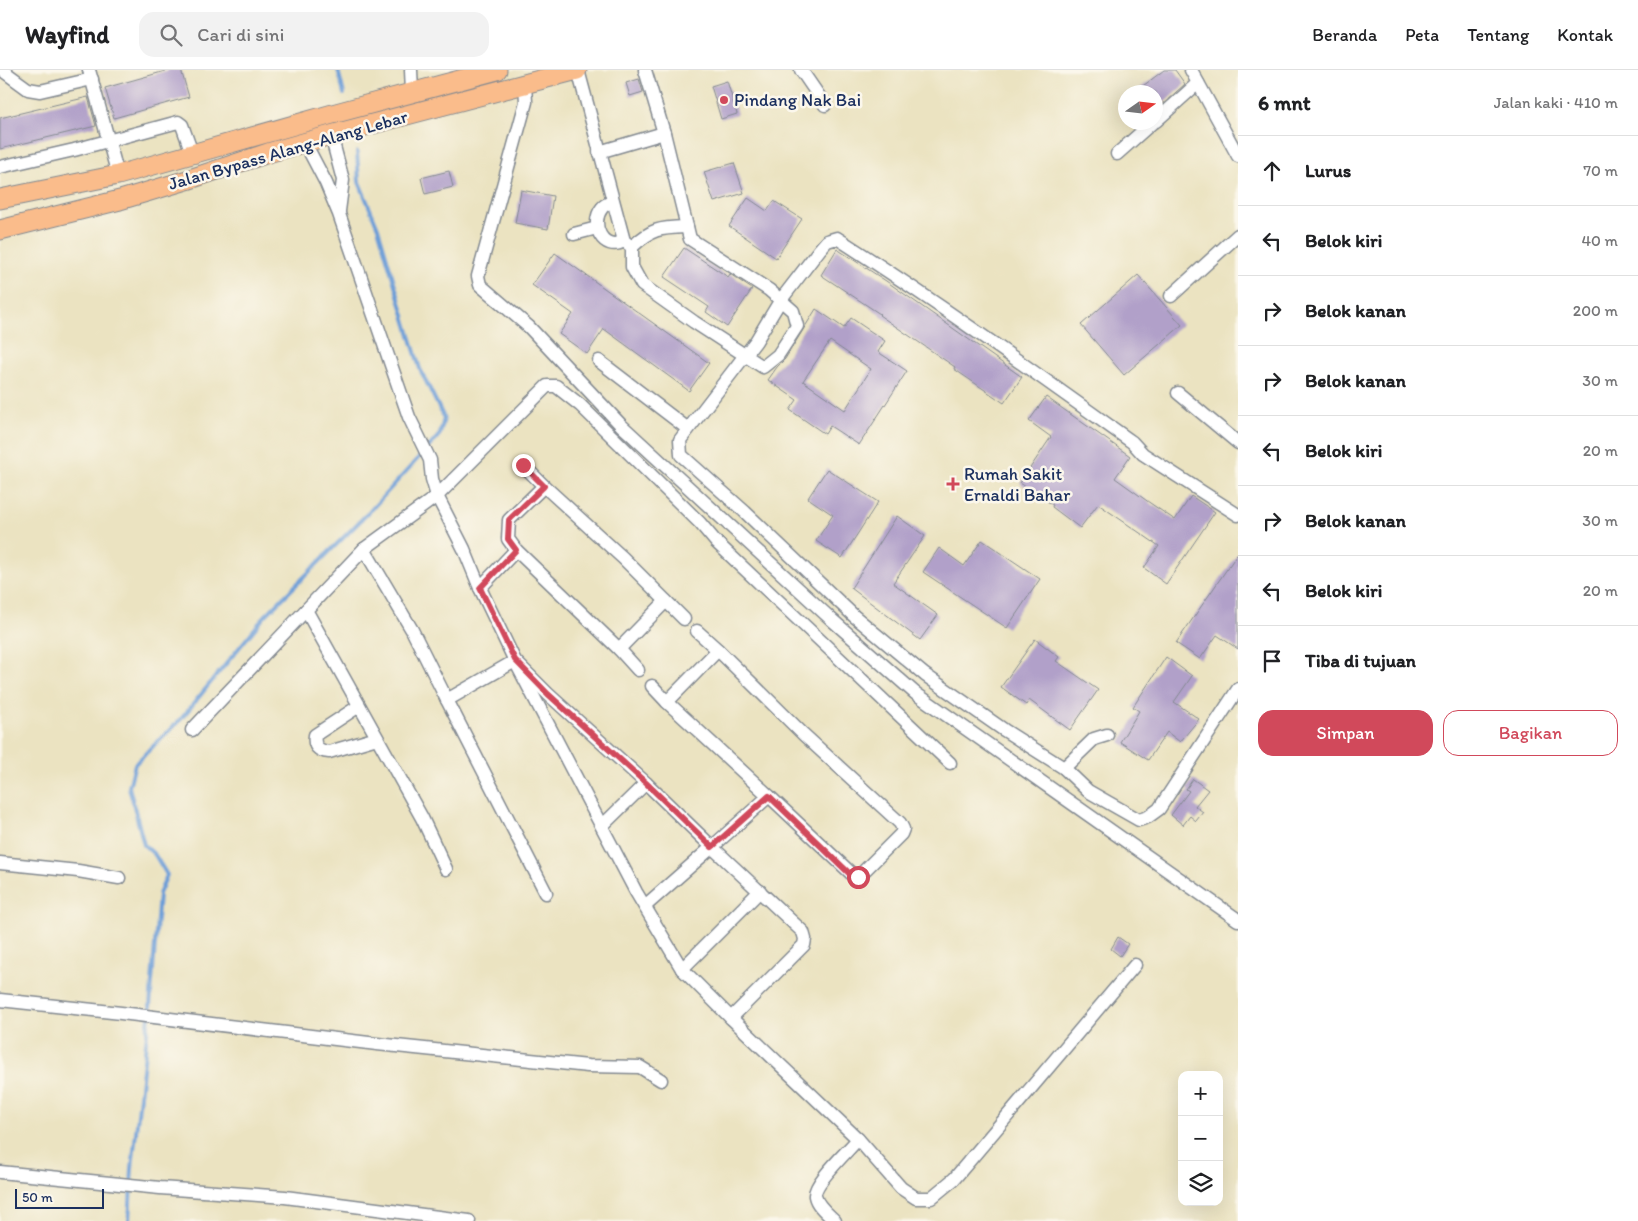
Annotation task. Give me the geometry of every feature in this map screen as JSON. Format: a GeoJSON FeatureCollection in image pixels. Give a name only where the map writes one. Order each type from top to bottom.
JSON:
{"type":"FeatureCollection","features":[{"type":"Feature","properties":{"kind":"highway","name":"Jalan Bypass Alang-Alang Lebar"},"geometry":{"type":"LineString","coordinates":[[0,199],[118,175],[494,70]]}},
{"type":"Feature","properties":{"kind":"highway","name":"Jalan Bypass Alang-Alang Lebar"},"geometry":{"type":"LineString","coordinates":[[0,230],[139,194],[336,133],[577,70]]}},
{"type":"Feature","properties":{"kind":"street"},"geometry":{"type":"LineString","coordinates":[[2,70],[28,89],[40,91],[90,74],[118,175]]}},
{"type":"Feature","properties":{"kind":"street"},"geometry":{"type":"LineString","coordinates":[[411,70],[412,92]]}},
{"type":"Feature","properties":{"kind":"street"},"geometry":{"type":"LineString","coordinates":[[577,70],[612,202],[628,244],[632,267],[642,285],[763,367],[778,355],[797,326],[793,312],[769,290],[690,239],[664,133],[645,70]]}},
{"type":"Feature","properties":{"kind":"street"},"geometry":{"type":"LineString","coordinates":[[801,70],[824,105]]}},
{"type":"Feature","properties":{"kind":"street"},"geometry":{"type":"LineString","coordinates":[[1191,70],[1238,156]]}},
{"type":"Feature","properties":{"kind":"street"},"geometry":{"type":"LineString","coordinates":[[1163,114],[1198,83]]}},
{"type":"Feature","properties":{"kind":"street"},"geometry":{"type":"LineString","coordinates":[[525,84],[526,102],[478,276],[480,285],[529,327],[621,425],[831,619],[915,693],[1238,920]]}},
{"type":"Feature","properties":{"kind":"street"},"geometry":{"type":"LineString","coordinates":[[0,167],[179,122],[182,125],[192,153]]}},
{"type":"Feature","properties":{"kind":"street"},"geometry":{"type":"LineString","coordinates":[[1117,154],[1145,130]]}},
{"type":"Feature","properties":{"kind":"street"},"geometry":{"type":"LineString","coordinates":[[336,133],[342,180],[339,214]]}},
{"type":"Feature","properties":{"kind":"street"},"geometry":{"type":"LineString","coordinates":[[599,152],[664,133]]}},
{"type":"Feature","properties":{"kind":"street"},"geometry":{"type":"LineString","coordinates":[[305,143],[326,183],[339,214],[409,417],[430,460],[432,479],[437,496],[515,660],[644,906],[682,969],[858,1139],[901,1188],[916,1198],[931,1198],[954,1179],[1136,965]]}},
{"type":"Feature","properties":{"kind":"street"},"geometry":{"type":"LineString","coordinates":[[612,202],[602,207],[597,218],[597,228],[602,238],[609,244],[628,244],[654,230],[686,227]]}},
{"type":"Feature","properties":{"kind":"street"},"geometry":{"type":"LineString","coordinates":[[574,234],[597,228]]}},
{"type":"Feature","properties":{"kind":"street"},"geometry":{"type":"LineString","coordinates":[[1171,296],[1238,235]]}},
{"type":"Feature","properties":{"kind":"street"},"geometry":{"type":"LineString","coordinates":[[1238,515],[1143,454],[1132,442],[1048,382],[897,276],[837,238],[828,241],[820,249],[780,301],[756,340],[680,440],[680,455],[745,512],[854,616],[926,676],[1004,730],[1064,768],[1088,791],[1139,820],[1148,818],[1158,809],[1238,690]]}},
{"type":"Feature","properties":{"kind":"street"},"geometry":{"type":"LineString","coordinates":[[599,361],[688,429]]}},
{"type":"Feature","properties":{"kind":"street"},"geometry":{"type":"LineString","coordinates":[[192,730],[364,549],[437,496],[547,386],[556,386],[580,405],[700,523],[716,542],[950,763]]}},
{"type":"Feature","properties":{"kind":"street"},"geometry":{"type":"LineString","coordinates":[[1178,393],[1238,443]]}},
{"type":"Feature","properties":{"kind":"street"},"geometry":{"type":"LineString","coordinates":[[523,465],[623,558],[684,619]]}},
{"type":"Feature","properties":{"kind":"street"},"geometry":{"type":"LineString","coordinates":[[544,486],[509,520],[508,539],[516,550],[619,649],[638,670]]}},
{"type":"Feature","properties":{"kind":"street"},"geometry":{"type":"LineString","coordinates":[[364,549],[412,630],[546,893]]}},
{"type":"Feature","properties":{"kind":"street"},"geometry":{"type":"LineString","coordinates":[[480,588],[516,550]]}},
{"type":"Feature","properties":{"kind":"street"},"geometry":{"type":"LineString","coordinates":[[619,649],[666,601]]}},
{"type":"Feature","properties":{"kind":"street"},"geometry":{"type":"LineString","coordinates":[[306,610],[422,818],[446,869]]}},
{"type":"Feature","properties":{"kind":"street"},"geometry":{"type":"LineString","coordinates":[[652,686],[855,877],[858,877],[901,834],[900,823],[803,734],[718,650],[697,632]]}},
{"type":"Feature","properties":{"kind":"street"},"geometry":{"type":"LineString","coordinates":[[667,702],[718,650]]}},
{"type":"Feature","properties":{"kind":"street"},"geometry":{"type":"LineString","coordinates":[[447,700],[515,660]]}},
{"type":"Feature","properties":{"kind":"street"},"geometry":{"type":"LineString","coordinates":[[515,660],[548,694],[646,783],[803,932],[804,944],[731,1018]]}},
{"type":"Feature","properties":{"kind":"street"},"geometry":{"type":"LineString","coordinates":[[359,706],[315,735],[314,742],[317,748],[321,751],[329,752],[377,738]]}},
{"type":"Feature","properties":{"kind":"street"},"geometry":{"type":"LineString","coordinates":[[1064,768],[1094,739],[1107,735]]}},
{"type":"Feature","properties":{"kind":"street"},"geometry":{"type":"LineString","coordinates":[[602,826],[646,783]]}},
{"type":"Feature","properties":{"kind":"street"},"geometry":{"type":"LineString","coordinates":[[644,906],[769,796]]}},
{"type":"Feature","properties":{"kind":"street"},"geometry":{"type":"LineString","coordinates":[[0,863],[78,870],[119,878]]}},
{"type":"Feature","properties":{"kind":"street"},"geometry":{"type":"LineString","coordinates":[[682,969],[760,891]]}},
{"type":"Feature","properties":{"kind":"street"},"geometry":{"type":"LineString","coordinates":[[0,1000],[377,1044],[588,1066],[640,1067],[661,1080]]}},
{"type":"Feature","properties":{"kind":"street"},"geometry":{"type":"LineString","coordinates":[[835,1221],[817,1202],[815,1191],[820,1182],[858,1139]]}},
{"type":"Feature","properties":{"kind":"street"},"geometry":{"type":"LineString","coordinates":[[0,1172],[286,1198],[468,1221]]}},
{"type":"Feature","properties":{"kind":"building"},"geometry":{"type":"Polygon","coordinates":[[[169,70],[181,70],[189,97],[114,118],[105,88],[169,70]]]}},
{"type":"Feature","properties":{"kind":"building"},"geometry":{"type":"Polygon","coordinates":[[[1164,70],[1175,70],[1185,84],[1163,104],[1163,85],[1144,85],[1164,70]]]}},
{"type":"Feature","properties":{"kind":"building"},"geometry":{"type":"Polygon","coordinates":[[[639,79],[643,92],[630,96],[626,83],[639,79]]]}},
{"type":"Feature","properties":{"kind":"building","name":"Pindang Nak Bai"},"geometry":{"type":"Polygon","coordinates":[[[727,81],[737,114],[721,119],[711,86],[727,81]]]}},
{"type":"Feature","properties":{"kind":"building"},"geometry":{"type":"Polygon","coordinates":[[[88,97],[96,126],[0,149],[0,118],[88,97]]]}},
{"type":"Feature","properties":{"kind":"building"},"geometry":{"type":"Polygon","coordinates":[[[734,163],[744,193],[714,202],[704,172],[734,163]]]}},
{"type":"Feature","properties":{"kind":"building"},"geometry":{"type":"Polygon","coordinates":[[[449,171],[453,187],[425,194],[421,178],[449,171]]]}},
{"type":"Feature","properties":{"kind":"building"},"geometry":{"type":"Polygon","coordinates":[[[521,190],[553,196],[548,229],[515,223],[521,190]]]}},
{"type":"Feature","properties":{"kind":"building"},"geometry":{"type":"Polygon","coordinates":[[[748,198],[767,211],[774,201],[802,219],[776,258],[729,226],[748,198]]]}},
{"type":"Feature","properties":{"kind":"building"},"geometry":{"type":"Polygon","coordinates":[[[684,248],[728,277],[730,274],[752,289],[727,327],[706,312],[709,307],[664,277],[684,248]]]}},
{"type":"Feature","properties":{"kind":"building"},"geometry":{"type":"Polygon","coordinates":[[[837,249],[886,281],[1022,377],[1004,403],[954,369],[955,367],[880,314],[821,275],[837,249]]]}},
{"type":"Feature","properties":{"kind":"building"},"geometry":{"type":"Polygon","coordinates":[[[555,253],[709,363],[689,391],[604,329],[587,354],[559,334],[573,314],[532,285],[555,253]]]}},
{"type":"Feature","properties":{"kind":"building"},"geometry":{"type":"Polygon","coordinates":[[[1138,275],[1182,325],[1124,375],[1081,325],[1138,275]]]}},
{"type":"Feature","properties":{"kind":"building"},"geometry":{"type":"Polygon","coordinates":[[[816,309],[844,328],[851,318],[885,341],[878,352],[907,371],[859,445],[830,426],[825,434],[790,410],[797,400],[768,380],[785,359],[816,309]],[[830,341],[803,381],[845,410],[871,369],[830,341]]]}},
{"type":"Feature","properties":{"kind":"building"},"geometry":{"type":"Polygon","coordinates":[[[1046,397],[1130,456],[1115,478],[1150,503],[1175,520],[1191,496],[1215,512],[1166,584],[1144,568],[1159,546],[1098,504],[1080,528],[1052,507],[1053,505],[1020,483],[1051,437],[1029,421],[1046,397]]]}},
{"type":"Feature","properties":{"kind":"building"},"geometry":{"type":"Polygon","coordinates":[[[827,469],[878,502],[842,558],[816,541],[833,515],[808,498],[827,469]]]}},
{"type":"Feature","properties":{"kind":"building"},"geometry":{"type":"Polygon","coordinates":[[[897,516],[925,536],[893,583],[938,615],[920,640],[851,588],[897,516]]]}},
{"type":"Feature","properties":{"kind":"building"},"geometry":{"type":"Polygon","coordinates":[[[982,540],[1040,579],[1007,628],[923,572],[939,548],[964,566],[982,540]]]}},
{"type":"Feature","properties":{"kind":"building"},"geometry":{"type":"Polygon","coordinates":[[[1238,553],[1238,649],[1217,635],[1200,659],[1176,643],[1238,553]]]}},
{"type":"Feature","properties":{"kind":"building"},"geometry":{"type":"Polygon","coordinates":[[[1035,639],[1059,657],[1056,661],[1098,690],[1070,730],[1029,700],[1026,705],[1001,687],[1035,639]]]}},
{"type":"Feature","properties":{"kind":"building"},"geometry":{"type":"Polygon","coordinates":[[[1166,657],[1192,676],[1174,702],[1199,719],[1180,742],[1167,732],[1148,760],[1120,742],[1139,711],[1133,707],[1166,657]]]}},
{"type":"Feature","properties":{"kind":"building"},"geometry":{"type":"Polygon","coordinates":[[[1193,779],[1208,790],[1195,806],[1203,812],[1196,821],[1190,816],[1183,825],[1171,815],[1189,791],[1186,789],[1193,779]]]}},
{"type":"Feature","properties":{"kind":"building"},"geometry":{"type":"Polygon","coordinates":[[[1118,937],[1128,944],[1120,956],[1111,949],[1118,937]]]}},
{"type":"Feature","properties":{"kind":"waterway"},"geometry":{"type":"LineString","coordinates":[[338,70],[344,94]]}},
{"type":"Feature","properties":{"kind":"waterway"},"geometry":{"type":"LineString","coordinates":[[357,152],[359,182],[378,228],[420,369],[444,418],[440,434],[428,448]]}},
{"type":"Feature","properties":{"kind":"waterway"},"geometry":{"type":"LineString","coordinates":[[129,1221],[132,1168],[150,1007],[159,894],[167,875],[155,855],[144,845],[129,787],[135,764],[181,719],[265,616],[369,512],[423,453]]}},
{"type":"Feature","properties":{"kind":"place","name":"Pindang Nak Bai"},"geometry":{"type":"Point","coordinates":[724,100]}},
{"type":"Feature","properties":{"kind":"place","name":"Rumah Sakit Ernaldi Bahar"},"geometry":{"type":"Point","coordinates":[953,484]}},
{"type":"Feature","properties":{"kind":"route"},"geometry":{"type":"LineString","coordinates":[[523,465],[544,486],[509,520],[508,539],[516,550],[480,588],[515,660],[548,694],[646,783],[712,847],[769,796],[852,876],[858,877]]}}]}
